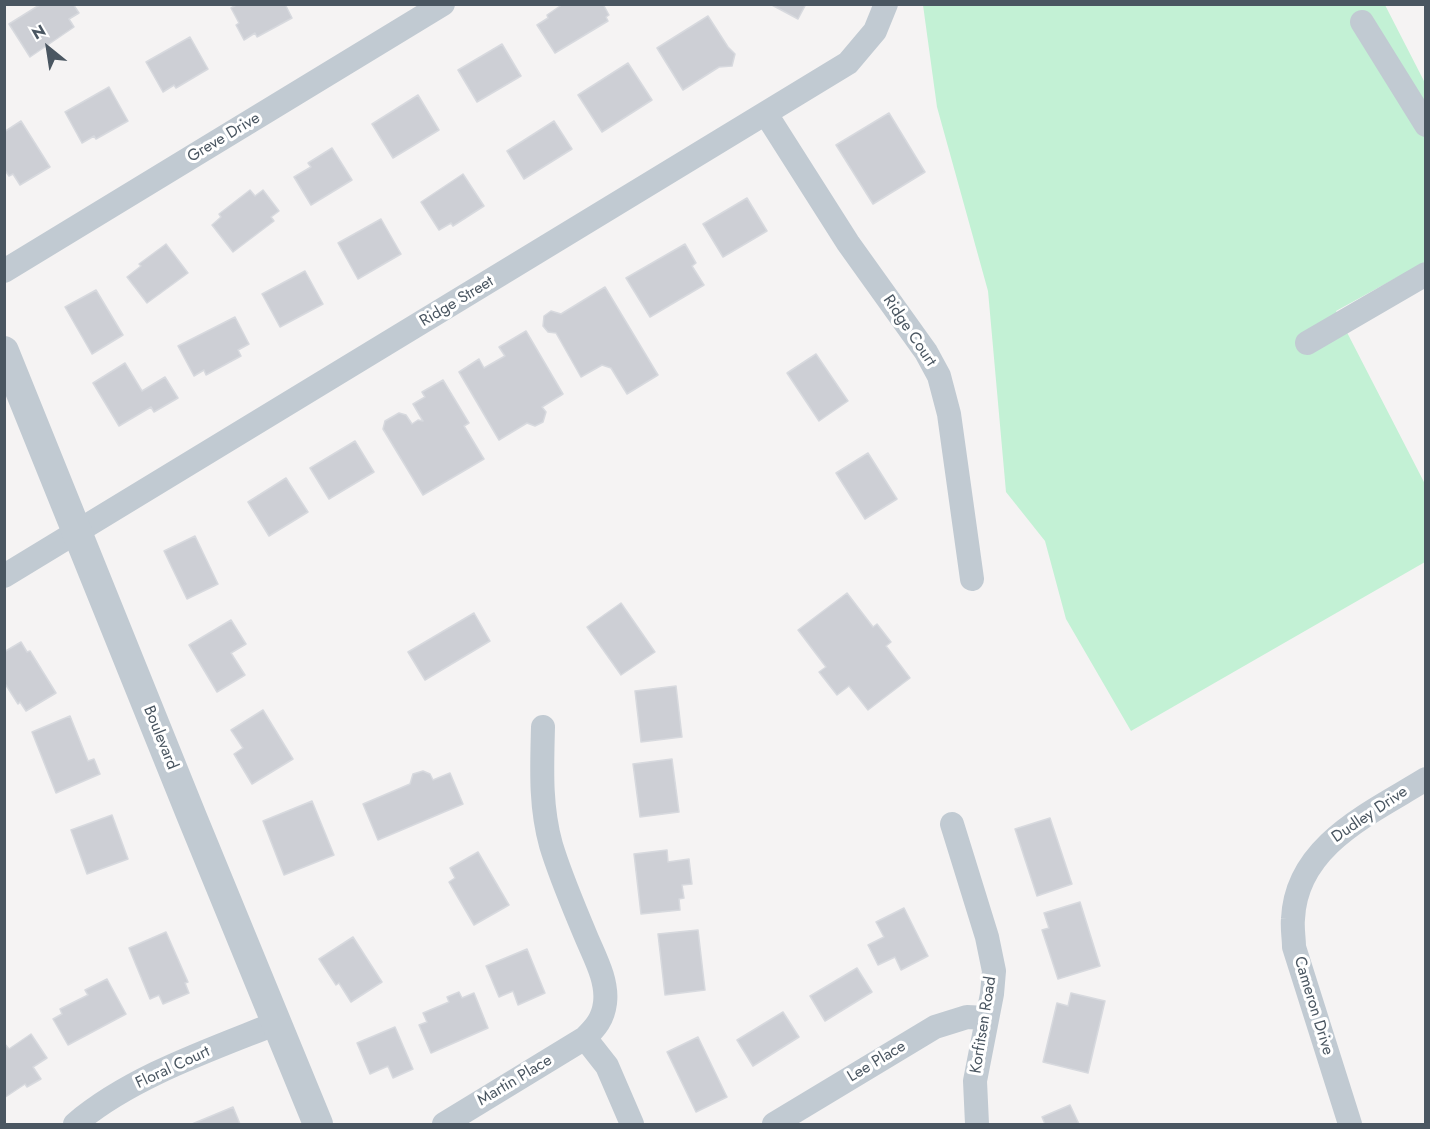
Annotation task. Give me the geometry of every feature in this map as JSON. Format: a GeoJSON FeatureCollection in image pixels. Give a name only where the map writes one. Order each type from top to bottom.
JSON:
{"type":"FeatureCollection","features":[{"type":"Feature","properties":{"kind":"street","name":"Greve Drive"},"geometry":{"type":"LineString","coordinates":[[4,271],[443,4]]}},
{"type":"Feature","properties":{"kind":"street","name":"Ridge Street"},"geometry":{"type":"LineString","coordinates":[[4,576],[848,63],[875,31],[886,4]]}},
{"type":"Feature","properties":{"kind":"street"},"geometry":{"type":"LineString","coordinates":[[1362,22],[1425,125]]}},
{"type":"Feature","properties":{"kind":"street","name":"Ridge Court"},"geometry":{"type":"LineString","coordinates":[[766,114],[848,243],[926,352],[939,376],[949,414],[972,579]]}},
{"type":"Feature","properties":{"kind":"street"},"geometry":{"type":"LineString","coordinates":[[1307,343],[1425,274]]}},
{"type":"Feature","properties":{"kind":"street","name":"Boulevard"},"geometry":{"type":"LineString","coordinates":[[4,351],[318,1125]]}},
{"type":"Feature","properties":{"kind":"street"},"geometry":{"type":"LineString","coordinates":[[543,727],[541,787],[551,844],[604,984],[605,1003],[600,1023],[585,1038],[607,1066],[632,1125]]}},
{"type":"Feature","properties":{"kind":"street","name":"Dudley Drive"},"geometry":{"type":"LineString","coordinates":[[1300,886],[1310,864],[1328,843],[1347,828],[1425,779]]}},
{"type":"Feature","properties":{"kind":"street","name":"Korfitsen Road"},"geometry":{"type":"LineString","coordinates":[[952,824],[987,938],[994,970],[992,994],[975,1081],[977,1125]]}},
{"type":"Feature","properties":{"kind":"street","name":"Cameron Drive"},"geometry":{"type":"LineString","coordinates":[[1300,886],[1293,919],[1294,946],[1350,1125]]}},
{"type":"Feature","properties":{"kind":"street","name":"Lee Place"},"geometry":{"type":"LineString","coordinates":[[774,1125],[935,1027],[967,1017],[986,1018]]}},
{"type":"Feature","properties":{"kind":"street","name":"Floral Court"},"geometry":{"type":"LineString","coordinates":[[75,1125],[132,1086],[189,1059],[277,1023]]}},
{"type":"Feature","properties":{"kind":"street","name":"Martin Place"},"geometry":{"type":"LineString","coordinates":[[444,1125],[585,1038]]}},
{"type":"Feature","properties":{"kind":"green space"},"geometry":{"type":"Polygon","coordinates":[[[923,5],[1385,5],[1425,83],[1425,262],[1336,311],[1425,484],[1425,562],[1131,731],[1066,619],[1045,541],[1006,492],[988,291],[937,107],[923,5]]]}},
{"type":"Feature","properties":{"kind":"building"},"geometry":{"type":"Polygon","coordinates":[[[41,4],[73,4],[79,13],[69,19],[74,27],[30,57],[9,24],[41,4]]]}},
{"type":"Feature","properties":{"kind":"building"},"geometry":{"type":"Polygon","coordinates":[[[238,4],[285,4],[292,18],[257,37],[255,33],[244,40],[231,8],[238,4]]]}},
{"type":"Feature","properties":{"kind":"building"},"geometry":{"type":"Polygon","coordinates":[[[563,4],[603,4],[609,15],[606,17],[608,21],[555,53],[537,25],[563,4]]]}},
{"type":"Feature","properties":{"kind":"building"},"geometry":{"type":"Polygon","coordinates":[[[770,4],[806,4],[798,19],[770,4]]]}},
{"type":"Feature","properties":{"kind":"building"},"geometry":{"type":"Polygon","coordinates":[[[708,16],[735,54],[732,66],[719,67],[683,90],[657,48],[708,16]]]}},
{"type":"Feature","properties":{"kind":"building"},"geometry":{"type":"Polygon","coordinates":[[[190,37],[208,69],[176,88],[174,85],[163,92],[146,62],[190,37]]]}},
{"type":"Feature","properties":{"kind":"building"},"geometry":{"type":"Polygon","coordinates":[[[502,44],[521,76],[477,102],[458,70],[502,44]]]}},
{"type":"Feature","properties":{"kind":"building"},"geometry":{"type":"Polygon","coordinates":[[[628,63],[652,100],[602,132],[578,95],[628,63]]]}},
{"type":"Feature","properties":{"kind":"building"},"geometry":{"type":"Polygon","coordinates":[[[109,87],[128,121],[96,139],[94,136],[82,143],[65,112],[109,87]]]}},
{"type":"Feature","properties":{"kind":"building"},"geometry":{"type":"Polygon","coordinates":[[[418,95],[439,130],[393,158],[372,124],[418,95]]]}},
{"type":"Feature","properties":{"kind":"building"},"geometry":{"type":"Polygon","coordinates":[[[889,113],[925,172],[873,204],[836,145],[889,113]]]}},
{"type":"Feature","properties":{"kind":"building"},"geometry":{"type":"Polygon","coordinates":[[[21,121],[50,167],[20,185],[13,174],[9,176],[4,169],[4,132],[21,121]]]}},
{"type":"Feature","properties":{"kind":"building"},"geometry":{"type":"Polygon","coordinates":[[[554,121],[572,149],[524,179],[507,151],[554,121]]]}},
{"type":"Feature","properties":{"kind":"building"},"geometry":{"type":"Polygon","coordinates":[[[332,148],[352,180],[311,205],[294,177],[311,167],[308,163],[332,148]]]}},
{"type":"Feature","properties":{"kind":"building"},"geometry":{"type":"Polygon","coordinates":[[[463,174],[484,206],[453,226],[451,223],[439,230],[421,202],[463,174]]]}},
{"type":"Feature","properties":{"kind":"building"},"geometry":{"type":"Polygon","coordinates":[[[250,190],[255,196],[263,190],[279,211],[271,217],[274,221],[233,252],[212,225],[221,217],[219,214],[250,190]]]}},
{"type":"Feature","properties":{"kind":"building"},"geometry":{"type":"Polygon","coordinates":[[[747,198],[767,231],[723,257],[703,224],[747,198]]]}},
{"type":"Feature","properties":{"kind":"building"},"geometry":{"type":"Polygon","coordinates":[[[381,219],[401,254],[358,279],[338,243],[381,219]]]}},
{"type":"Feature","properties":{"kind":"building"},"geometry":{"type":"Polygon","coordinates":[[[166,244],[188,273],[147,303],[127,277],[141,266],[139,264],[166,244]]]}},
{"type":"Feature","properties":{"kind":"building"},"geometry":{"type":"Polygon","coordinates":[[[685,244],[696,263],[692,266],[704,285],[650,317],[626,278],[685,244]]]}},
{"type":"Feature","properties":{"kind":"building"},"geometry":{"type":"Polygon","coordinates":[[[305,271],[323,304],[280,327],[262,294],[305,271]]]}},
{"type":"Feature","properties":{"kind":"building"},"geometry":{"type":"Polygon","coordinates":[[[605,287],[658,375],[627,394],[611,368],[602,365],[581,377],[556,333],[548,332],[543,326],[544,316],[551,311],[561,314],[605,287]]]}},
{"type":"Feature","properties":{"kind":"building"},"geometry":{"type":"Polygon","coordinates":[[[96,290],[123,335],[92,354],[65,307],[96,290]]]}},
{"type":"Feature","properties":{"kind":"building"},"geometry":{"type":"Polygon","coordinates":[[[235,317],[249,344],[238,350],[241,356],[206,375],[204,370],[194,376],[178,346],[235,317]]]}},
{"type":"Feature","properties":{"kind":"building"},"geometry":{"type":"Polygon","coordinates":[[[526,331],[563,394],[542,407],[546,412],[543,422],[535,426],[527,423],[499,440],[459,372],[479,359],[484,368],[505,356],[499,347],[526,331]]]}},
{"type":"Feature","properties":{"kind":"building"},"geometry":{"type":"Polygon","coordinates":[[[816,354],[848,401],[819,421],[787,373],[816,354]]]}},
{"type":"Feature","properties":{"kind":"building"},"geometry":{"type":"Polygon","coordinates":[[[125,363],[142,391],[165,377],[178,398],[154,412],[151,407],[119,426],[93,383],[125,363]]]}},
{"type":"Feature","properties":{"kind":"building"},"geometry":{"type":"Polygon","coordinates":[[[443,380],[469,423],[464,426],[484,459],[423,495],[383,429],[385,421],[399,413],[406,415],[412,424],[418,420],[423,421],[413,404],[425,397],[422,392],[443,380]]]}},
{"type":"Feature","properties":{"kind":"building"},"geometry":{"type":"Polygon","coordinates":[[[355,441],[374,472],[329,499],[310,468],[355,441]]]}},
{"type":"Feature","properties":{"kind":"building"},"geometry":{"type":"Polygon","coordinates":[[[868,453],[897,499],[865,519],[836,473],[868,453]]]}},
{"type":"Feature","properties":{"kind":"building"},"geometry":{"type":"Polygon","coordinates":[[[286,478],[308,512],[269,536],[248,502],[286,478]]]}},
{"type":"Feature","properties":{"kind":"building"},"geometry":{"type":"Polygon","coordinates":[[[195,536],[218,584],[187,599],[164,551],[195,536]]]}},
{"type":"Feature","properties":{"kind":"building"},"geometry":{"type":"Polygon","coordinates":[[[847,593],[873,627],[877,624],[891,642],[886,646],[910,678],[868,710],[849,686],[837,695],[819,672],[826,667],[798,630],[847,593]]]}},
{"type":"Feature","properties":{"kind":"building"},"geometry":{"type":"Polygon","coordinates":[[[621,603],[655,652],[621,675],[587,627],[621,603]]]}},
{"type":"Feature","properties":{"kind":"building"},"geometry":{"type":"Polygon","coordinates":[[[474,613],[490,641],[425,680],[408,652],[474,613]]]}},
{"type":"Feature","properties":{"kind":"building"},"geometry":{"type":"Polygon","coordinates":[[[231,620],[246,644],[231,653],[245,675],[217,692],[189,645],[231,620]]]}},
{"type":"Feature","properties":{"kind":"building"},"geometry":{"type":"Polygon","coordinates":[[[21,642],[27,652],[30,651],[56,693],[26,711],[20,702],[18,704],[4,682],[4,652],[21,642]]]}},
{"type":"Feature","properties":{"kind":"building"},"geometry":{"type":"Polygon","coordinates":[[[676,686],[682,737],[641,742],[635,691],[676,686]]]}},
{"type":"Feature","properties":{"kind":"building"},"geometry":{"type":"Polygon","coordinates":[[[263,710],[293,759],[252,784],[234,754],[243,748],[231,730],[263,710]]]}},
{"type":"Feature","properties":{"kind":"building"},"geometry":{"type":"Polygon","coordinates":[[[70,716],[88,761],[94,759],[100,774],[56,793],[32,732],[70,716]]]}},
{"type":"Feature","properties":{"kind":"building"},"geometry":{"type":"Polygon","coordinates":[[[672,759],[679,812],[640,817],[633,764],[672,759]]]}},
{"type":"Feature","properties":{"kind":"building"},"geometry":{"type":"Polygon","coordinates":[[[423,771],[430,774],[433,780],[450,773],[463,804],[378,840],[363,804],[410,784],[413,774],[423,771]]]}},
{"type":"Feature","properties":{"kind":"building"},"geometry":{"type":"Polygon","coordinates":[[[312,801],[334,855],[284,875],[263,821],[312,801]]]}},
{"type":"Feature","properties":{"kind":"building"},"geometry":{"type":"Polygon","coordinates":[[[112,815],[128,859],[87,874],[71,830],[112,815]]]}},
{"type":"Feature","properties":{"kind":"building"},"geometry":{"type":"Polygon","coordinates":[[[1050,818],[1072,884],[1037,896],[1015,829],[1050,818]]]}},
{"type":"Feature","properties":{"kind":"building"},"geometry":{"type":"Polygon","coordinates":[[[667,850],[668,862],[689,859],[692,884],[682,885],[684,898],[679,899],[680,910],[641,914],[634,854],[667,850]]]}},
{"type":"Feature","properties":{"kind":"building"},"geometry":{"type":"Polygon","coordinates":[[[478,852],[509,905],[474,925],[449,882],[455,878],[450,868],[478,852]]]}},
{"type":"Feature","properties":{"kind":"building"},"geometry":{"type":"Polygon","coordinates":[[[1080,902],[1100,966],[1058,979],[1042,930],[1049,928],[1044,913],[1080,902]]]}},
{"type":"Feature","properties":{"kind":"building"},"geometry":{"type":"Polygon","coordinates":[[[904,908],[928,956],[901,970],[895,957],[878,965],[868,945],[884,937],[876,922],[904,908]]]}},
{"type":"Feature","properties":{"kind":"building"},"geometry":{"type":"Polygon","coordinates":[[[698,930],[705,990],[665,995],[658,934],[698,930]]]}},
{"type":"Feature","properties":{"kind":"building"},"geometry":{"type":"Polygon","coordinates":[[[166,932],[188,982],[185,983],[189,993],[163,1004],[159,995],[150,999],[129,948],[166,932]]]}},
{"type":"Feature","properties":{"kind":"building"},"geometry":{"type":"Polygon","coordinates":[[[353,937],[382,982],[351,1002],[339,983],[336,985],[319,959],[353,937]]]}},
{"type":"Feature","properties":{"kind":"building"},"geometry":{"type":"Polygon","coordinates":[[[527,949],[545,993],[518,1005],[513,991],[499,997],[486,966],[527,949]]]}},
{"type":"Feature","properties":{"kind":"building"},"geometry":{"type":"Polygon","coordinates":[[[857,968],[872,992],[825,1021],[810,996],[857,968]]]}},
{"type":"Feature","properties":{"kind":"building"},"geometry":{"type":"Polygon","coordinates":[[[107,979],[126,1014],[68,1045],[53,1019],[62,1014],[60,1009],[88,995],[85,990],[107,979]]]}},
{"type":"Feature","properties":{"kind":"building"},"geometry":{"type":"Polygon","coordinates":[[[459,992],[462,998],[474,993],[488,1028],[431,1053],[419,1025],[427,1022],[423,1013],[449,1002],[447,997],[459,992]]]}},
{"type":"Feature","properties":{"kind":"building"},"geometry":{"type":"Polygon","coordinates":[[[1071,993],[1105,1001],[1088,1073],[1043,1062],[1057,1003],[1068,1006],[1071,993]]]}},
{"type":"Feature","properties":{"kind":"building"},"geometry":{"type":"Polygon","coordinates":[[[783,1012],[799,1037],[753,1066],[737,1040],[783,1012]]]}},
{"type":"Feature","properties":{"kind":"building"},"geometry":{"type":"Polygon","coordinates":[[[395,1027],[413,1069],[393,1078],[388,1066],[370,1074],[357,1043],[395,1027]]]}},
{"type":"Feature","properties":{"kind":"building"},"geometry":{"type":"Polygon","coordinates":[[[31,1034],[47,1058],[33,1067],[41,1079],[27,1087],[25,1084],[4,1098],[4,1043],[9,1049],[31,1034]]]}},
{"type":"Feature","properties":{"kind":"building"},"geometry":{"type":"Polygon","coordinates":[[[698,1037],[727,1097],[696,1112],[667,1052],[698,1037]]]}},
{"type":"Feature","properties":{"kind":"building"},"geometry":{"type":"Polygon","coordinates":[[[1070,1105],[1079,1124],[1045,1124],[1042,1117],[1070,1105]]]}},
{"type":"Feature","properties":{"kind":"building"},"geometry":{"type":"Polygon","coordinates":[[[233,1107],[240,1124],[192,1124],[233,1107]]]}}]}
